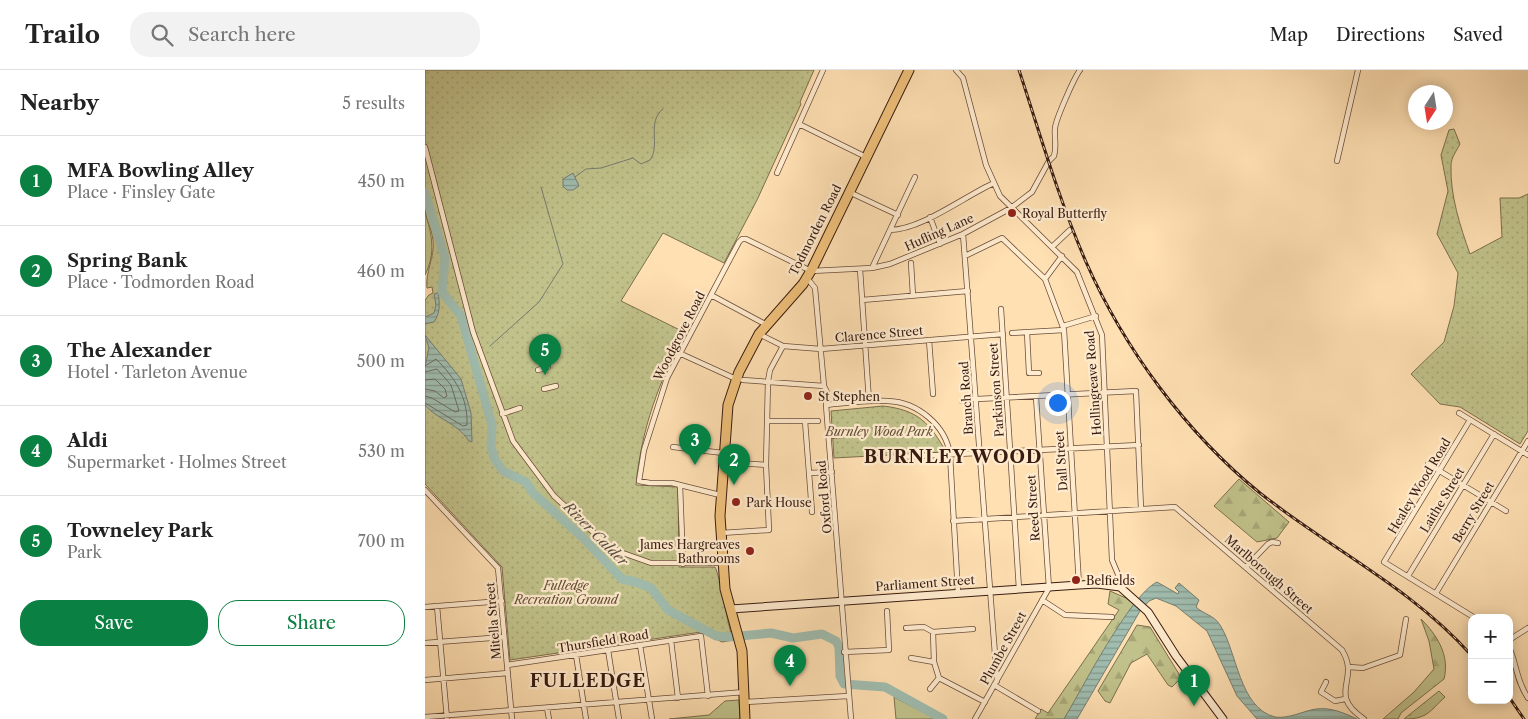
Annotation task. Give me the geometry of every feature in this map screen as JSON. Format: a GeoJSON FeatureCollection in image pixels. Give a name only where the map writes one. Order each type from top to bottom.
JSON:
{"type":"FeatureCollection","features":[{"type":"Feature","properties":{"kind":"highway","name":"Todmorden Road"},"geometry":{"type":"LineString","coordinates":[[745,719],[745,692],[740,643],[725,589],[722,563],[720,495],[729,396],[765,324],[809,275],[909,70]]}},
{"type":"Feature","properties":{"kind":"street"},"geometry":{"type":"LineString","coordinates":[[777,174],[823,70]]}},
{"type":"Feature","properties":{"kind":"street","name":"Hollingreave Road"},"geometry":{"type":"LineString","coordinates":[[956,70],[963,78],[981,148],[1000,196],[1077,272],[1096,316],[1102,335],[1113,560],[1120,579],[1120,587]]}},
{"type":"Feature","properties":{"kind":"street","name":"Hufling Lane"},"geometry":{"type":"LineString","coordinates":[[809,275],[872,268],[940,244],[1011,208],[1032,192],[1049,161],[1054,156],[1057,117],[1064,107],[1074,77],[1080,70]]}},
{"type":"Feature","properties":{"kind":"street"},"geometry":{"type":"LineString","coordinates":[[1337,161],[1359,70]]}},
{"type":"Feature","properties":{"kind":"street"},"geometry":{"type":"LineString","coordinates":[[799,124],[866,157]]}},
{"type":"Feature","properties":{"kind":"street"},"geometry":{"type":"LineString","coordinates":[[425,147],[473,332],[513,441],[553,496],[604,542],[634,558],[651,563],[722,563]]}},
{"type":"Feature","properties":{"kind":"street"},"geometry":{"type":"LineString","coordinates":[[872,268],[915,177]]}},
{"type":"Feature","properties":{"kind":"street"},"geometry":{"type":"LineString","coordinates":[[890,230],[897,230],[930,217],[994,184]]}},
{"type":"Feature","properties":{"kind":"street"},"geometry":{"type":"LineString","coordinates":[[849,192],[898,215]]}},
{"type":"Feature","properties":{"kind":"street"},"geometry":{"type":"LineString","coordinates":[[930,217],[940,244]]}},
{"type":"Feature","properties":{"kind":"street"},"geometry":{"type":"LineString","coordinates":[[1052,247],[1070,230]]}},
{"type":"Feature","properties":{"kind":"street","name":"Branch Road"},"geometry":{"type":"LineString","coordinates":[[963,234],[981,453],[995,683]]}},
{"type":"Feature","properties":{"kind":"street"},"geometry":{"type":"LineString","coordinates":[[965,256],[1002,238],[1045,279],[1062,256]]}},
{"type":"Feature","properties":{"kind":"street","name":"Woodgrove Road"},"geometry":{"type":"LineString","coordinates":[[680,485],[639,481],[644,450],[659,401],[679,354],[739,242],[742,239],[746,239],[809,275]]}},
{"type":"Feature","properties":{"kind":"street"},"geometry":{"type":"LineString","coordinates":[[911,263],[913,296]]}},
{"type":"Feature","properties":{"kind":"street"},"geometry":{"type":"LineString","coordinates":[[860,269],[869,401]]}},
{"type":"Feature","properties":{"kind":"street","name":"Oxford Road"},"geometry":{"type":"LineString","coordinates":[[809,275],[815,288],[824,386],[827,392],[826,405],[844,652],[851,719]]}},
{"type":"Feature","properties":{"kind":"street","name":"Dall Street"},"geometry":{"type":"LineString","coordinates":[[1045,279],[1063,328],[1079,585]]}},
{"type":"Feature","properties":{"kind":"street"},"geometry":{"type":"LineString","coordinates":[[862,300],[968,291]]}},
{"type":"Feature","properties":{"kind":"street"},"geometry":{"type":"LineString","coordinates":[[711,295],[765,324]]}},
{"type":"Feature","properties":{"kind":"street","name":"Parkinson Street"},"geometry":{"type":"LineString","coordinates":[[1001,309],[1019,589]]}},
{"type":"Feature","properties":{"kind":"street"},"geometry":{"type":"LineString","coordinates":[[1012,333],[1063,328],[1096,316]]}},
{"type":"Feature","properties":{"kind":"street"},"geometry":{"type":"LineString","coordinates":[[1027,332],[1029,373],[1039,374]]}},
{"type":"Feature","properties":{"kind":"street","name":"Clarence Street"},"geometry":{"type":"LineString","coordinates":[[759,334],[783,346],[821,349],[1003,334]]}},
{"type":"Feature","properties":{"kind":"street"},"geometry":{"type":"LineString","coordinates":[[929,340],[933,394]]}},
{"type":"Feature","properties":{"kind":"street"},"geometry":{"type":"LineString","coordinates":[[721,533],[769,530],[766,465],[768,381],[770,370],[783,346]]}},
{"type":"Feature","properties":{"kind":"street"},"geometry":{"type":"LineString","coordinates":[[679,354],[739,379],[759,383],[768,381],[824,386]]}},
{"type":"Feature","properties":{"kind":"street"},"geometry":{"type":"LineString","coordinates":[[538,370],[548,367]]}},
{"type":"Feature","properties":{"kind":"street"},"geometry":{"type":"LineString","coordinates":[[544,389],[556,386]]}},
{"type":"Feature","properties":{"kind":"street"},"geometry":{"type":"LineString","coordinates":[[953,521],[1141,508],[1136,391],[977,398],[961,401]]}},
{"type":"Feature","properties":{"kind":"street","name":"Reed Street"},"geometry":{"type":"LineString","coordinates":[[1036,396],[1049,588]]}},
{"type":"Feature","properties":{"kind":"street"},"geometry":{"type":"LineString","coordinates":[[826,405],[889,401],[921,412],[940,429],[949,447],[950,455],[958,593]]}},
{"type":"Feature","properties":{"kind":"street"},"geometry":{"type":"LineString","coordinates":[[502,414],[520,408]]}},
{"type":"Feature","properties":{"kind":"street"},"geometry":{"type":"LineString","coordinates":[[1459,413],[1528,455]]}},
{"type":"Feature","properties":{"kind":"street","name":"Healey Wood Road"},"geometry":{"type":"LineString","coordinates":[[1408,576],[1384,562],[1471,420]]}},
{"type":"Feature","properties":{"kind":"street"},"geometry":{"type":"LineString","coordinates":[[767,421],[818,421]]}},
{"type":"Feature","properties":{"kind":"street"},"geometry":{"type":"LineString","coordinates":[[805,421],[812,512]]}},
{"type":"Feature","properties":{"kind":"street","name":"Laithe Street"},"geometry":{"type":"LineString","coordinates":[[1408,576],[1494,434]]}},
{"type":"Feature","properties":{"kind":"street"},"geometry":{"type":"LineString","coordinates":[[829,436],[846,435]]}},
{"type":"Feature","properties":{"kind":"street","name":"Berry Street"},"geometry":{"type":"LineString","coordinates":[[1436,593],[1528,441]]}},
{"type":"Feature","properties":{"kind":"street"},"geometry":{"type":"LineString","coordinates":[[898,457],[1139,445]]}},
{"type":"Feature","properties":{"kind":"street"},"geometry":{"type":"LineString","coordinates":[[673,447],[766,465]]}},
{"type":"Feature","properties":{"kind":"street"},"geometry":{"type":"LineString","coordinates":[[1428,464],[1506,511]]}},
{"type":"Feature","properties":{"kind":"street"},"geometry":{"type":"LineString","coordinates":[[809,472],[832,472]]}},
{"type":"Feature","properties":{"kind":"street"},"geometry":{"type":"LineString","coordinates":[[683,564],[680,485],[720,495]]}},
{"type":"Feature","properties":{"kind":"street","name":"Mitella Street"},"geometry":{"type":"LineString","coordinates":[[425,490],[498,568],[512,719]]}},
{"type":"Feature","properties":{"kind":"street","name":"Marlborough Street"},"geometry":{"type":"LineString","coordinates":[[1141,508],[1175,507],[1337,645],[1347,659],[1349,668]]}},
{"type":"Feature","properties":{"kind":"street"},"geometry":{"type":"LineString","coordinates":[[1246,567],[1268,544],[1272,542],[1278,543]]}},
{"type":"Feature","properties":{"kind":"street"},"geometry":{"type":"LineString","coordinates":[[1408,576],[1469,614]]}},
{"type":"Feature","properties":{"kind":"street"},"geometry":{"type":"LineString","coordinates":[[1131,582],[1120,587],[1148,612],[1176,656],[1223,719]]}},
{"type":"Feature","properties":{"kind":"street","name":"Parliament Street"},"geometry":{"type":"LineString","coordinates":[[731,609],[1079,585],[1120,587]]}},
{"type":"Feature","properties":{"kind":"street","name":"Plumbe Street"},"geometry":{"type":"LineString","coordinates":[[975,719],[1049,588]]}},
{"type":"Feature","properties":{"kind":"street"},"geometry":{"type":"LineString","coordinates":[[1042,600],[1065,615],[1112,617]]}},
{"type":"Feature","properties":{"kind":"street"},"geometry":{"type":"LineString","coordinates":[[425,607],[502,601]]}},
{"type":"Feature","properties":{"kind":"street"},"geometry":{"type":"LineString","coordinates":[[437,606],[446,717]]}},
{"type":"Feature","properties":{"kind":"street"},"geometry":{"type":"LineString","coordinates":[[844,652],[889,650],[887,611]]}},
{"type":"Feature","properties":{"kind":"street"},"geometry":{"type":"LineString","coordinates":[[1364,719],[1352,711],[1345,699],[1349,668],[1363,668],[1400,655],[1406,619]]}},
{"type":"Feature","properties":{"kind":"street"},"geometry":{"type":"LineString","coordinates":[[906,628],[923,627],[933,632],[973,629]]}},
{"type":"Feature","properties":{"kind":"street"},"geometry":{"type":"LineString","coordinates":[[1513,638],[1527,629]]}},
{"type":"Feature","properties":{"kind":"street"},"geometry":{"type":"LineString","coordinates":[[933,632],[934,662],[939,678],[985,702]]}},
{"type":"Feature","properties":{"kind":"street","name":"Thursfield Road"},"geometry":{"type":"LineString","coordinates":[[507,665],[701,636],[708,696]]}},
{"type":"Feature","properties":{"kind":"street"},"geometry":{"type":"LineString","coordinates":[[425,643],[504,637]]}},
{"type":"Feature","properties":{"kind":"street"},"geometry":{"type":"LineString","coordinates":[[671,640],[678,698]]}},
{"type":"Feature","properties":{"kind":"street"},"geometry":{"type":"LineString","coordinates":[[640,645],[652,719]]}},
{"type":"Feature","properties":{"kind":"street"},"geometry":{"type":"LineString","coordinates":[[608,650],[619,719]]}},
{"type":"Feature","properties":{"kind":"street"},"geometry":{"type":"LineString","coordinates":[[576,655],[586,719]]}},
{"type":"Feature","properties":{"kind":"street"},"geometry":{"type":"LineString","coordinates":[[1513,656],[1516,676],[1528,698]]}},
{"type":"Feature","properties":{"kind":"street"},"geometry":{"type":"LineString","coordinates":[[911,658],[934,662]]}},
{"type":"Feature","properties":{"kind":"street"},"geometry":{"type":"LineString","coordinates":[[425,680],[508,673]]}},
{"type":"Feature","properties":{"kind":"street"},"geometry":{"type":"LineString","coordinates":[[931,689],[939,678]]}},
{"type":"Feature","properties":{"kind":"street"},"geometry":{"type":"LineString","coordinates":[[1326,682],[1321,692],[1335,701],[1345,699]]}},
{"type":"Feature","properties":{"kind":"street"},"geometry":{"type":"LineString","coordinates":[[995,683],[1038,711]]}},
{"type":"Feature","properties":{"kind":"street"},"geometry":{"type":"LineString","coordinates":[[425,717],[446,717],[745,692]]}},
{"type":"Feature","properties":{"kind":"street"},"geometry":{"type":"LineString","coordinates":[[744,702],[848,694]]}},
{"type":"Feature","properties":{"kind":"street"},"geometry":{"type":"LineString","coordinates":[[547,708],[549,719]]}},
{"type":"Feature","properties":{"kind":"street"},"geometry":{"type":"LineString","coordinates":[[478,713],[479,719]]}},
{"type":"Feature","properties":{"kind":"green space","name":"Fulledge Recreation Ground"},"geometry":{"type":"Polygon","coordinates":[[[425,70],[814,70],[800,102],[801,104],[757,200],[724,263],[663,233],[621,301],[686,333],[667,369],[653,406],[642,445],[636,485],[678,487],[679,567],[715,567],[733,640],[722,642],[701,632],[510,660],[502,567],[425,484],[425,300],[433,293],[432,287],[427,288],[427,276],[433,246],[425,210],[425,70]]]}},
{"type":"Feature","properties":{"kind":"green space"},"geometry":{"type":"Polygon","coordinates":[[[1453,129],[1460,144],[1451,162],[1452,188],[1459,221],[1470,254],[1502,237],[1500,198],[1519,198],[1528,194],[1528,431],[1520,444],[1460,407],[1440,404],[1411,374],[1444,342],[1454,306],[1458,273],[1437,234],[1448,191],[1441,155],[1449,130],[1453,129]]]}},
{"type":"Feature","properties":{"kind":"green space"},"geometry":{"type":"Polygon","coordinates":[[[425,212],[432,251],[425,275],[425,212]]]}},
{"type":"Feature","properties":{"kind":"green space","name":"Burnley Wood Park"},"geometry":{"type":"Polygon","coordinates":[[[883,406],[905,411],[922,420],[934,433],[946,452],[834,458],[831,411],[883,406]]]}},
{"type":"Feature","properties":{"kind":"green space"},"geometry":{"type":"Polygon","coordinates":[[[1239,479],[1289,522],[1277,538],[1257,542],[1214,506],[1239,479]]]}},
{"type":"Feature","properties":{"kind":"green space"},"geometry":{"type":"Polygon","coordinates":[[[1110,591],[1126,598],[1135,605],[1131,608],[1064,719],[1035,719],[1041,709],[1048,713],[1119,610],[1108,604],[1110,591]]]}},
{"type":"Feature","properties":{"kind":"green space"},"geometry":{"type":"Polygon","coordinates":[[[1421,619],[1441,646],[1445,662],[1444,679],[1401,713],[1398,719],[1383,719],[1414,692],[1434,669],[1429,641],[1421,619]]]}},
{"type":"Feature","properties":{"kind":"green space"},"geometry":{"type":"Polygon","coordinates":[[[1137,625],[1150,627],[1179,674],[1180,679],[1172,687],[1168,685],[1147,654],[1131,663],[1110,703],[1105,701],[1098,691],[1137,625]]]}},
{"type":"Feature","properties":{"kind":"green space"},"geometry":{"type":"Polygon","coordinates":[[[1439,691],[1445,697],[1431,711],[1418,718],[1404,719],[1439,691]]]}},
{"type":"Feature","properties":{"kind":"green space"},"geometry":{"type":"Polygon","coordinates":[[[894,697],[936,719],[896,719],[894,697]]]}},
{"type":"Feature","properties":{"kind":"green space"},"geometry":{"type":"Polygon","coordinates":[[[739,700],[740,719],[669,719],[709,715],[725,701],[739,700]]]}},
{"type":"Feature","properties":{"kind":"water"},"geometry":{"type":"Polygon","coordinates":[[[573,173],[579,186],[573,190],[567,190],[563,186],[563,179],[573,173]]]}},
{"type":"Feature","properties":{"kind":"water"},"geometry":{"type":"Polygon","coordinates":[[[438,293],[437,315],[434,322],[425,324],[425,317],[434,313],[436,305],[434,294],[438,293]]]}},
{"type":"Feature","properties":{"kind":"water"},"geometry":{"type":"Polygon","coordinates":[[[425,335],[461,379],[471,413],[472,442],[453,425],[436,415],[425,405],[425,367],[429,348],[425,335]]]}},
{"type":"Feature","properties":{"kind":"water"},"geometry":{"type":"Polygon","coordinates":[[[1157,582],[1178,594],[1179,592],[1175,588],[1179,583],[1199,600],[1196,607],[1218,622],[1226,636],[1246,691],[1263,712],[1280,717],[1316,709],[1327,709],[1357,719],[1257,719],[1237,696],[1207,631],[1176,606],[1156,598],[1149,601],[1140,611],[1077,719],[1064,719],[1120,623],[1146,590],[1157,582]]]}},
{"type":"Feature","properties":{"kind":"waterway"},"geometry":{"type":"LineString","coordinates":[[575,177],[586,169],[601,168],[633,158],[641,164],[650,160],[654,148],[655,120],[663,109]]}},
{"type":"Feature","properties":{"kind":"waterway"},"geometry":{"type":"LineString","coordinates":[[490,346],[539,302],[563,264],[541,187]]}},
{"type":"Feature","properties":{"kind":"waterway","name":"River Calder"},"geometry":{"type":"LineString","coordinates":[[425,193],[445,258],[442,292],[461,316],[492,425],[491,446],[494,458],[503,471],[526,482],[533,493],[582,537],[622,579],[651,588],[668,610],[716,636],[729,637],[771,633],[793,638],[822,634],[836,641],[839,647],[840,676],[844,684],[885,687],[943,719]]}},
{"type":"Feature","properties":{"kind":"railway"},"geometry":{"type":"LineString","coordinates":[[1019,70],[1058,191],[1086,262],[1119,326],[1159,387],[1207,444],[1260,493],[1397,589],[1448,632],[1468,652]]}},
{"type":"Feature","properties":{"kind":"railway"},"geometry":{"type":"LineString","coordinates":[[1513,703],[1524,719]]}},
{"type":"Feature","properties":{"kind":"place","name":"Royal Butterfly"},"geometry":{"type":"Point","coordinates":[1012,213]}},
{"type":"Feature","properties":{"kind":"place","name":"Towneley Park"},"geometry":{"type":"Point","coordinates":[545,375]}},
{"type":"Feature","properties":{"kind":"place","name":"St Stephen"},"geometry":{"type":"Point","coordinates":[808,396]}},
{"type":"Feature","properties":{"kind":"place","name":"The Alexander"},"geometry":{"type":"Point","coordinates":[695,465]}},
{"type":"Feature","properties":{"kind":"place","name":"Spring Bank"},"geometry":{"type":"Point","coordinates":[734,485]}},
{"type":"Feature","properties":{"kind":"place","name":"Park House"},"geometry":{"type":"Point","coordinates":[736,502]}},
{"type":"Feature","properties":{"kind":"place","name":"James Hargreaves Bathrooms"},"geometry":{"type":"Point","coordinates":[750,551]}},
{"type":"Feature","properties":{"kind":"place","name":"Belfields"},"geometry":{"type":"Point","coordinates":[1076,580]}},
{"type":"Feature","properties":{"kind":"place","name":"Aldi"},"geometry":{"type":"Point","coordinates":[790,686]}},
{"type":"Feature","properties":{"kind":"place","name":"MFA Bowling Alley"},"geometry":{"type":"Point","coordinates":[1194,706]}},
{"type":"Feature","properties":{"kind":"district","name":"BURNLEY WOOD"},"geometry":{"type":"Point","coordinates":[953,457]}},
{"type":"Feature","properties":{"kind":"district","name":"FULLEDGE"},"geometry":{"type":"Point","coordinates":[588,681]}}]}
